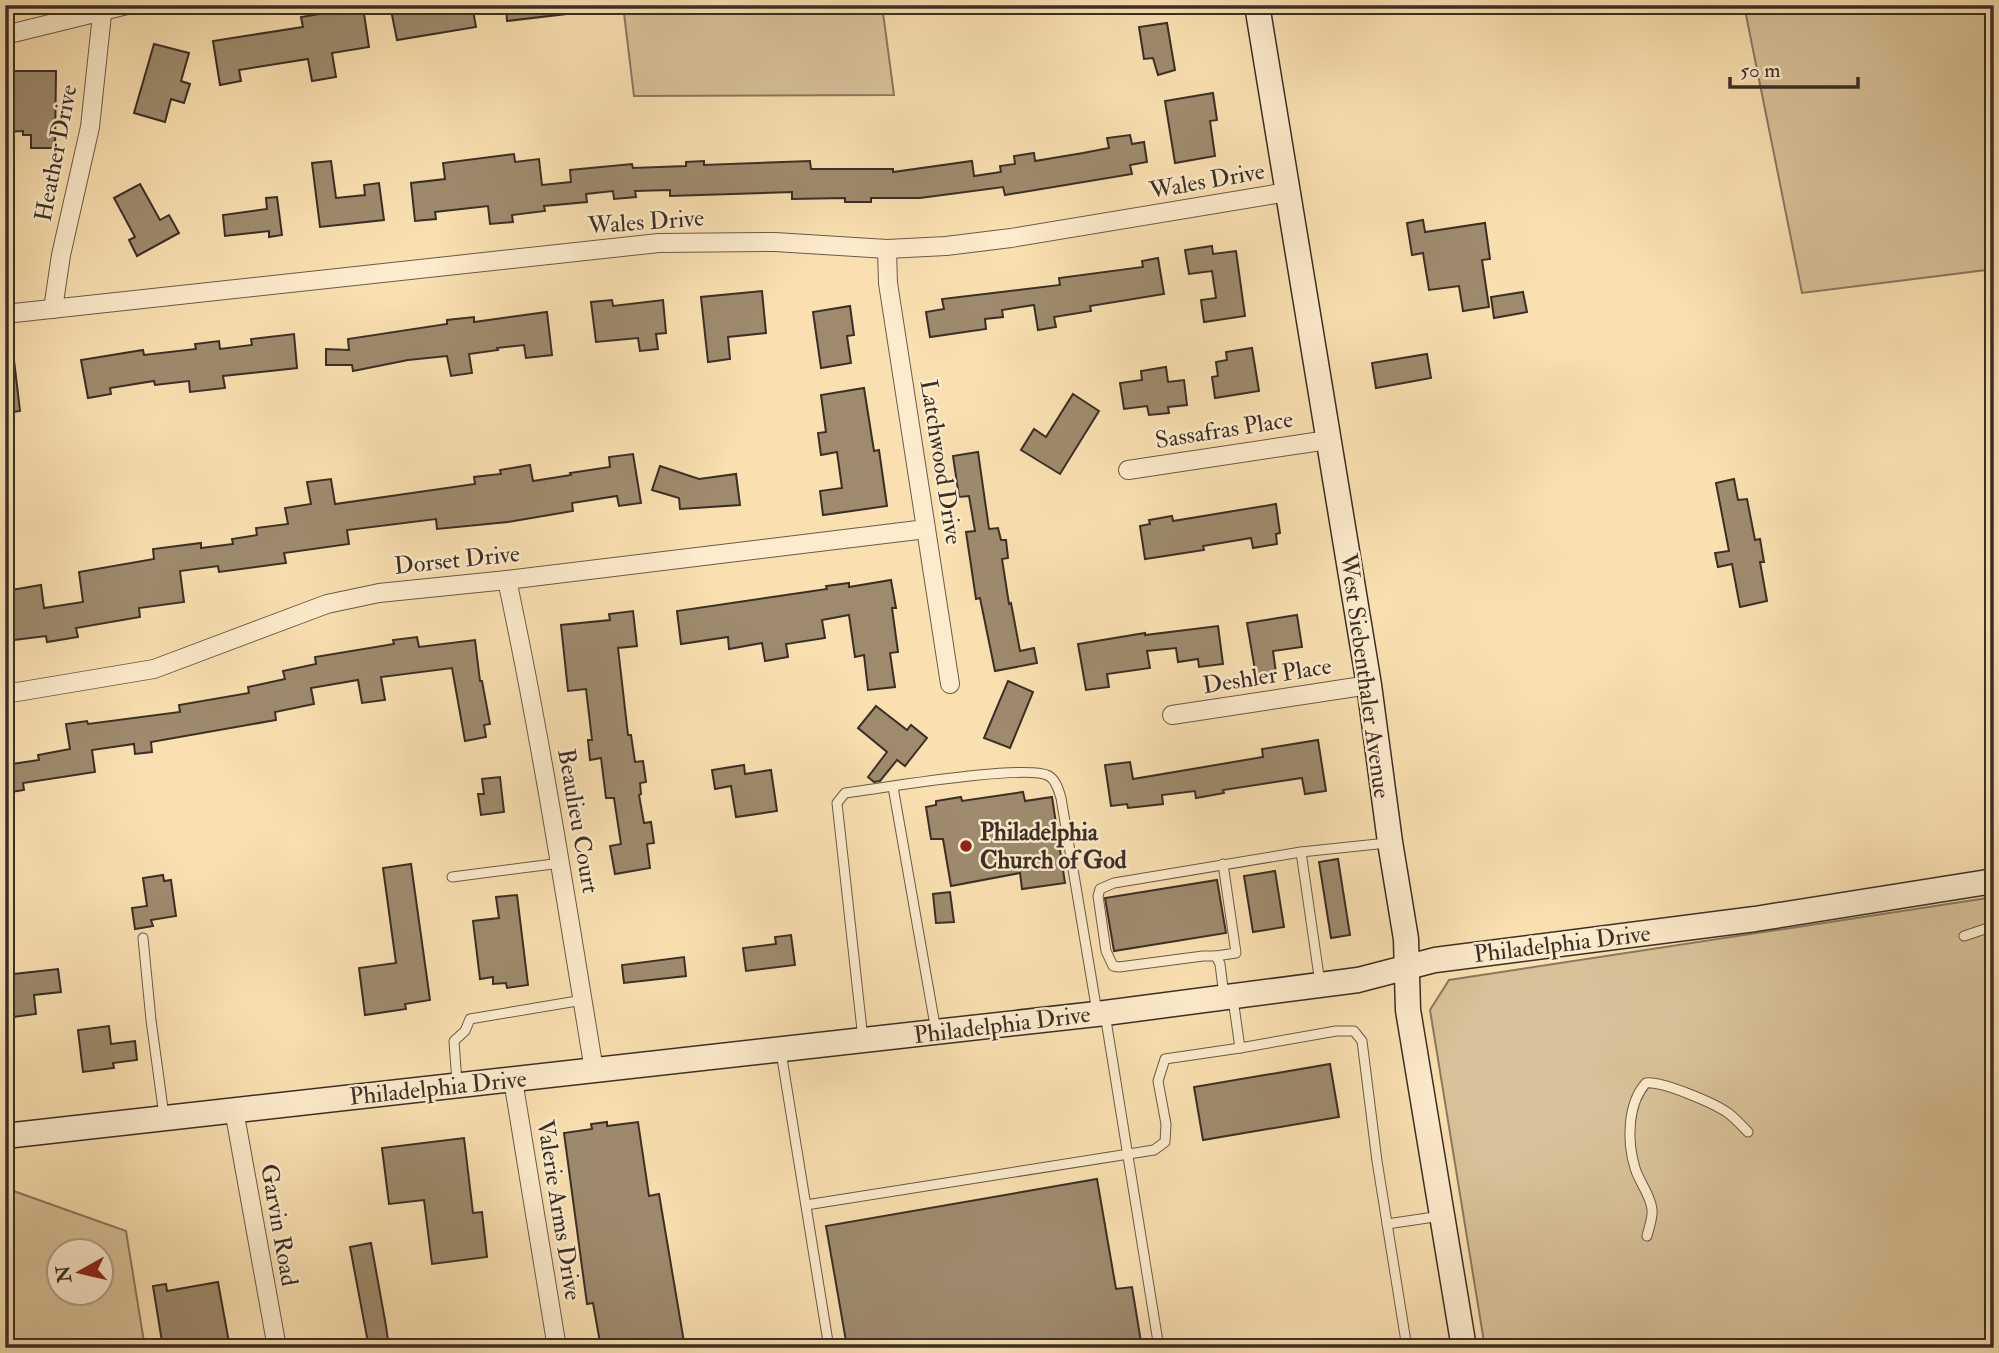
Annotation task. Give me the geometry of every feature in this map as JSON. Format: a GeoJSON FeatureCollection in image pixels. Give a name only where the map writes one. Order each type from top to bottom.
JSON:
{"type":"FeatureCollection","features":[{"type":"Feature","properties":{"kind":"main road","name":"West Siebenthaler Avenue"},"geometry":{"type":"LineString","coordinates":[[1257,5],[1369,685],[1408,967],[1408,1010],[1464,1348]]}},
{"type":"Feature","properties":{"kind":"main road","name":"Philadelphia Drive"},"geometry":{"type":"LineString","coordinates":[[5,1136],[936,1033],[1228,997],[1358,980],[1436,960],[1755,919],[1994,881]]}},
{"type":"Feature","properties":{"kind":"street"},"geometry":{"type":"LineString","coordinates":[[5,35],[103,8],[127,5]]}},
{"type":"Feature","properties":{"kind":"street","name":"Heather Drive"},"geometry":{"type":"LineString","coordinates":[[53,309],[61,255],[90,127],[103,8]]}},
{"type":"Feature","properties":{"kind":"street","name":"Wales Drive"},"geometry":{"type":"LineString","coordinates":[[5,314],[659,243],[775,242],[887,249],[946,246],[1011,238],[1288,192]]}},
{"type":"Feature","properties":{"kind":"street","name":"Latchwood Drive"},"geometry":{"type":"LineString","coordinates":[[887,249],[888,284],[950,684]]}},
{"type":"Feature","properties":{"kind":"street","name":"Sassafras Place"},"geometry":{"type":"LineString","coordinates":[[1128,470],[1328,440]]}},
{"type":"Feature","properties":{"kind":"street","name":"Dorset Drive"},"geometry":{"type":"LineString","coordinates":[[5,694],[126,676],[154,669],[345,599],[926,529]]}},
{"type":"Feature","properties":{"kind":"street","name":"Beaulieu Court"},"geometry":{"type":"LineString","coordinates":[[507,580],[561,863],[594,1070]]}},
{"type":"Feature","properties":{"kind":"street","name":"Deshler Place"},"geometry":{"type":"LineString","coordinates":[[1172,715],[1369,685]]}},
{"type":"Feature","properties":{"kind":"street","name":"Valerie Arms Drive"},"geometry":{"type":"LineString","coordinates":[[513,1080],[557,1348]]}},
{"type":"Feature","properties":{"kind":"street","name":"Garvin Road"},"geometry":{"type":"LineString","coordinates":[[234,1110],[277,1348]]}},
{"type":"Feature","properties":{"kind":"lane"},"geometry":{"type":"LineString","coordinates":[[863,1041],[836,803],[845,793],[997,774],[1033,771],[1049,776],[1056,783],[1061,799],[1128,1155],[1159,1348]]}},
{"type":"Feature","properties":{"kind":"lane"},"geometry":{"type":"LineString","coordinates":[[893,787],[936,1033]]}},
{"type":"Feature","properties":{"kind":"lane"},"geometry":{"type":"LineString","coordinates":[[1223,864],[1236,953],[1113,966],[1107,951],[1098,896],[1100,889],[1106,885],[1223,864],[1301,852],[1390,842]]}},
{"type":"Feature","properties":{"kind":"lane"},"geometry":{"type":"LineString","coordinates":[[1301,852],[1321,985]]}},
{"type":"Feature","properties":{"kind":"lane"},"geometry":{"type":"LineString","coordinates":[[452,877],[561,863]]}},
{"type":"Feature","properties":{"kind":"lane"},"geometry":{"type":"LineString","coordinates":[[1964,936],[1994,926]]}},
{"type":"Feature","properties":{"kind":"lane"},"geometry":{"type":"LineString","coordinates":[[143,938],[150,1020],[164,1118]]}},
{"type":"Feature","properties":{"kind":"lane"},"geometry":{"type":"LineString","coordinates":[[1216,956],[1240,1048]]}},
{"type":"Feature","properties":{"kind":"lane"},"geometry":{"type":"LineString","coordinates":[[458,1086],[454,1041],[465,1031],[470,1019],[583,1000]]}},
{"type":"Feature","properties":{"kind":"lane"},"geometry":{"type":"LineString","coordinates":[[806,1205],[1154,1150],[1165,1142],[1166,1124],[1158,1081],[1165,1059],[1336,1031],[1354,1031],[1362,1041],[1407,1348]]}},
{"type":"Feature","properties":{"kind":"lane"},"geometry":{"type":"LineString","coordinates":[[781,1050],[829,1348]]}},
{"type":"Feature","properties":{"kind":"lane"},"geometry":{"type":"LineString","coordinates":[[1647,1236],[1652,1211],[1649,1197],[1635,1170],[1630,1140],[1635,1101],[1646,1083],[1667,1084],[1712,1105],[1728,1113],[1748,1132]]}},
{"type":"Feature","properties":{"kind":"lane"},"geometry":{"type":"LineString","coordinates":[[1387,1224],[1443,1216]]}},
{"type":"Feature","properties":{"kind":"shaded area"},"geometry":{"type":"Polygon","coordinates":[[[623,5],[882,5],[894,95],[634,96],[623,5]]]}},
{"type":"Feature","properties":{"kind":"shaded area"},"geometry":{"type":"Polygon","coordinates":[[[1744,5],[1994,5],[1994,269],[1802,293],[1744,5]]]}},
{"type":"Feature","properties":{"kind":"shaded area"},"geometry":{"type":"Polygon","coordinates":[[[1994,897],[1994,1348],[1485,1348],[1430,1010],[1449,980],[1994,897]]]}},
{"type":"Feature","properties":{"kind":"shaded area"},"geometry":{"type":"Polygon","coordinates":[[[5,1188],[126,1231],[145,1348],[5,1348],[5,1188]]]}},
{"type":"Feature","properties":{"kind":"building"},"geometry":{"type":"Polygon","coordinates":[[[390,5],[472,5],[476,27],[397,40],[390,5]]]}},
{"type":"Feature","properties":{"kind":"building"},"geometry":{"type":"Polygon","coordinates":[[[506,5],[566,5],[566,14],[507,21],[506,5]]]}},
{"type":"Feature","properties":{"kind":"building"},"geometry":{"type":"Polygon","coordinates":[[[363,7],[369,47],[332,53],[336,77],[312,81],[308,59],[239,70],[241,81],[220,85],[213,41],[303,27],[301,17],[363,7]]]}},
{"type":"Feature","properties":{"kind":"building"},"geometry":{"type":"Polygon","coordinates":[[[1167,23],[1175,70],[1158,75],[1153,58],[1144,59],[1139,27],[1167,23]]]}},
{"type":"Feature","properties":{"kind":"building"},"geometry":{"type":"Polygon","coordinates":[[[154,44],[189,53],[181,81],[190,84],[184,103],[171,99],[165,122],[134,113],[154,44]]]}},
{"type":"Feature","properties":{"kind":"building"},"geometry":{"type":"Polygon","coordinates":[[[5,71],[56,71],[55,148],[31,148],[31,135],[23,135],[23,131],[5,132],[5,71]]]}},
{"type":"Feature","properties":{"kind":"building"},"geometry":{"type":"Polygon","coordinates":[[[1213,93],[1217,120],[1210,121],[1215,156],[1175,163],[1165,101],[1213,93]]]}},
{"type":"Feature","properties":{"kind":"building"},"geometry":{"type":"Polygon","coordinates":[[[1130,135],[1132,144],[1144,142],[1147,162],[1130,165],[1132,174],[1005,195],[1003,187],[920,198],[871,198],[871,202],[845,202],[845,198],[792,199],[792,192],[670,196],[670,190],[635,191],[636,197],[614,199],[613,191],[586,194],[587,202],[544,206],[545,211],[512,215],[513,222],[490,224],[488,206],[435,212],[436,219],[415,221],[411,183],[445,179],[443,163],[514,154],[515,162],[539,159],[542,185],[571,182],[570,170],[632,164],[633,168],[686,166],[686,162],[704,161],[704,165],[810,161],[811,169],[893,169],[893,172],[972,161],[974,176],[1001,172],[1000,166],[1015,164],[1014,156],[1034,153],[1035,161],[1083,153],[1109,148],[1107,138],[1130,135]]]}},
{"type":"Feature","properties":{"kind":"building"},"geometry":{"type":"Polygon","coordinates":[[[331,161],[336,198],[365,195],[364,185],[379,183],[384,220],[320,227],[312,163],[331,161]]]}},
{"type":"Feature","properties":{"kind":"building"},"geometry":{"type":"Polygon","coordinates":[[[140,184],[160,220],[169,215],[179,233],[137,256],[129,240],[135,237],[114,198],[140,184]]]}},
{"type":"Feature","properties":{"kind":"building"},"geometry":{"type":"Polygon","coordinates":[[[277,197],[282,235],[269,237],[269,231],[225,236],[223,215],[267,209],[266,198],[277,197]]]}},
{"type":"Feature","properties":{"kind":"building"},"geometry":{"type":"Polygon","coordinates":[[[1423,220],[1425,232],[1485,223],[1490,259],[1482,260],[1489,307],[1463,311],[1459,286],[1429,290],[1423,253],[1412,255],[1407,223],[1423,220]]]}},
{"type":"Feature","properties":{"kind":"building"},"geometry":{"type":"Polygon","coordinates":[[[1212,246],[1213,254],[1236,251],[1245,316],[1204,322],[1201,300],[1216,298],[1212,271],[1189,274],[1185,250],[1212,246]]]}},
{"type":"Feature","properties":{"kind":"building"},"geometry":{"type":"Polygon","coordinates":[[[1158,258],[1164,294],[1090,306],[1091,311],[1054,317],[1056,327],[1038,330],[1034,305],[1002,310],[1003,317],[985,319],[986,329],[930,337],[926,312],[944,309],[942,299],[1060,285],[1059,278],[1143,267],[1142,261],[1158,258]]]}},
{"type":"Feature","properties":{"kind":"building"},"geometry":{"type":"Polygon","coordinates":[[[762,291],[766,333],[728,337],[730,359],[708,362],[701,297],[762,291]]]}},
{"type":"Feature","properties":{"kind":"building"},"geometry":{"type":"Polygon","coordinates":[[[1523,292],[1527,312],[1494,318],[1491,297],[1523,292]]]}},
{"type":"Feature","properties":{"kind":"building"},"geometry":{"type":"Polygon","coordinates":[[[612,300],[613,306],[663,300],[666,333],[656,334],[658,349],[640,351],[638,338],[596,342],[591,302],[612,300]]]}},
{"type":"Feature","properties":{"kind":"building"},"geometry":{"type":"Polygon","coordinates":[[[850,306],[854,335],[847,336],[851,363],[821,368],[813,312],[850,306]]]}},
{"type":"Feature","properties":{"kind":"building"},"geometry":{"type":"Polygon","coordinates":[[[547,312],[552,355],[526,358],[524,345],[497,348],[498,350],[469,354],[472,373],[451,376],[447,356],[408,360],[353,371],[352,365],[326,365],[326,349],[349,350],[348,339],[447,324],[447,320],[474,317],[474,322],[547,312]]]}},
{"type":"Feature","properties":{"kind":"building"},"geometry":{"type":"Polygon","coordinates":[[[294,334],[297,368],[223,376],[225,388],[190,392],[189,381],[155,385],[154,381],[110,388],[111,394],[88,398],[81,360],[143,350],[144,355],[196,349],[195,344],[219,341],[220,349],[252,345],[251,339],[294,334]]]}},
{"type":"Feature","properties":{"kind":"building"},"geometry":{"type":"Polygon","coordinates":[[[1252,348],[1259,391],[1215,398],[1212,377],[1218,376],[1216,362],[1227,360],[1226,352],[1252,348]]]}},
{"type":"Feature","properties":{"kind":"building"},"geometry":{"type":"Polygon","coordinates":[[[1427,354],[1431,378],[1376,388],[1372,363],[1427,354]]]}},
{"type":"Feature","properties":{"kind":"building"},"geometry":{"type":"Polygon","coordinates":[[[14,360],[20,411],[5,413],[5,361],[14,360]]]}},
{"type":"Feature","properties":{"kind":"building"},"geometry":{"type":"Polygon","coordinates":[[[1166,367],[1168,382],[1184,380],[1187,405],[1168,407],[1169,413],[1149,415],[1147,406],[1124,409],[1120,383],[1142,380],[1141,371],[1166,367]]]}},
{"type":"Feature","properties":{"kind":"building"},"geometry":{"type":"Polygon","coordinates":[[[864,388],[874,451],[879,450],[887,506],[823,515],[820,491],[842,488],[837,452],[821,455],[818,433],[826,432],[821,395],[864,388]]]}},
{"type":"Feature","properties":{"kind":"building"},"geometry":{"type":"Polygon","coordinates":[[[1073,394],[1099,411],[1060,474],[1021,450],[1034,429],[1046,437],[1073,394]]]}},
{"type":"Feature","properties":{"kind":"building"},"geometry":{"type":"Polygon","coordinates":[[[978,452],[989,529],[998,528],[1001,540],[1006,540],[1008,558],[1002,559],[1020,651],[1034,648],[1037,663],[995,671],[980,598],[976,599],[966,532],[975,531],[969,496],[959,497],[953,456],[978,452]]]}},
{"type":"Feature","properties":{"kind":"building"},"geometry":{"type":"Polygon","coordinates":[[[633,454],[641,503],[619,506],[617,496],[572,503],[573,511],[508,522],[437,529],[436,519],[347,530],[349,544],[284,553],[286,563],[219,572],[218,566],[180,571],[184,602],[139,608],[140,617],[76,628],[78,637],[47,642],[46,636],[5,641],[5,591],[41,585],[44,608],[83,602],[79,572],[154,559],[153,549],[201,543],[201,548],[233,544],[232,539],[257,535],[256,528],[288,524],[285,508],[311,504],[307,482],[331,479],[335,504],[475,484],[474,477],[501,474],[500,470],[530,465],[533,481],[571,475],[570,473],[610,467],[609,457],[633,454]]]}},
{"type":"Feature","properties":{"kind":"building"},"geometry":{"type":"Polygon","coordinates":[[[660,466],[699,479],[736,474],[740,505],[680,509],[679,498],[652,490],[660,466]]]}},
{"type":"Feature","properties":{"kind":"building"},"geometry":{"type":"Polygon","coordinates":[[[1734,479],[1738,500],[1747,499],[1755,540],[1760,539],[1764,562],[1760,562],[1767,601],[1740,607],[1732,564],[1718,567],[1715,553],[1729,551],[1716,483],[1734,479]]]}},
{"type":"Feature","properties":{"kind":"building"},"geometry":{"type":"Polygon","coordinates":[[[1276,504],[1280,533],[1276,534],[1277,544],[1253,548],[1251,538],[1203,546],[1204,550],[1145,559],[1140,526],[1150,524],[1149,520],[1172,516],[1173,521],[1276,504]]]}},
{"type":"Feature","properties":{"kind":"building"},"geometry":{"type":"Polygon","coordinates":[[[891,580],[896,608],[892,608],[898,652],[890,653],[895,687],[868,690],[864,655],[855,657],[849,615],[822,620],[825,638],[786,644],[788,657],[765,661],[762,643],[729,649],[728,637],[681,644],[677,611],[827,589],[826,586],[849,583],[849,587],[891,580]]]}},
{"type":"Feature","properties":{"kind":"building"},"geometry":{"type":"Polygon","coordinates":[[[633,611],[637,646],[618,648],[628,735],[631,735],[635,762],[643,761],[646,782],[640,783],[639,795],[644,823],[651,822],[654,843],[647,844],[650,868],[615,874],[610,846],[621,844],[614,798],[606,798],[601,758],[590,760],[588,740],[592,740],[586,689],[568,691],[561,625],[610,620],[609,614],[633,611]]]}},
{"type":"Feature","properties":{"kind":"building"},"geometry":{"type":"Polygon","coordinates":[[[1297,615],[1302,647],[1273,651],[1276,673],[1256,676],[1247,623],[1297,615]]]}},
{"type":"Feature","properties":{"kind":"building"},"geometry":{"type":"Polygon","coordinates":[[[1218,626],[1223,664],[1199,667],[1198,659],[1178,662],[1176,648],[1147,651],[1150,668],[1107,674],[1109,687],[1086,690],[1078,644],[1145,633],[1218,626]]]}},
{"type":"Feature","properties":{"kind":"building"},"geometry":{"type":"Polygon","coordinates":[[[417,637],[419,647],[475,640],[480,681],[490,724],[484,725],[486,737],[465,741],[452,668],[381,677],[385,700],[362,703],[358,680],[311,688],[314,704],[275,712],[276,720],[151,742],[152,752],[135,754],[134,744],[92,750],[95,772],[23,783],[24,790],[5,793],[5,765],[39,760],[38,755],[70,749],[66,724],[87,721],[88,724],[180,712],[179,705],[249,693],[248,687],[285,679],[283,671],[316,664],[315,657],[394,644],[393,640],[417,637]]]}},
{"type":"Feature","properties":{"kind":"building"},"geometry":{"type":"Polygon","coordinates":[[[1008,681],[1033,692],[1010,748],[984,738],[1008,681]]]}},
{"type":"Feature","properties":{"kind":"building"},"geometry":{"type":"Polygon","coordinates":[[[876,706],[907,730],[911,725],[927,738],[905,766],[897,760],[880,781],[874,782],[868,777],[887,752],[858,728],[876,706]]]}},
{"type":"Feature","properties":{"kind":"building"},"geometry":{"type":"Polygon","coordinates":[[[1318,740],[1326,791],[1305,794],[1302,778],[1223,790],[1224,793],[1196,798],[1195,791],[1162,795],[1163,804],[1128,808],[1127,804],[1111,806],[1105,765],[1130,762],[1133,779],[1263,757],[1262,749],[1318,740]]]}},
{"type":"Feature","properties":{"kind":"building"},"geometry":{"type":"Polygon","coordinates":[[[744,765],[745,774],[771,770],[777,811],[736,817],[731,786],[715,789],[712,770],[744,765]]]}},
{"type":"Feature","properties":{"kind":"building"},"geometry":{"type":"Polygon","coordinates":[[[500,777],[504,812],[481,815],[478,794],[484,794],[482,779],[500,777]]]}},
{"type":"Feature","properties":{"kind":"building"},"geometry":{"type":"Polygon","coordinates":[[[1023,792],[1025,801],[1052,797],[1065,883],[1022,889],[1020,873],[951,886],[943,839],[931,839],[926,807],[936,805],[936,801],[961,797],[962,801],[1023,792]]]}},
{"type":"Feature","properties":{"kind":"building"},"geometry":{"type":"Polygon","coordinates":[[[1338,859],[1350,935],[1331,938],[1319,862],[1338,859]]]}},
{"type":"Feature","properties":{"kind":"building"},"geometry":{"type":"Polygon","coordinates":[[[411,864],[430,1000],[405,1004],[406,1009],[365,1015],[359,968],[396,963],[383,868],[411,864]]]}},
{"type":"Feature","properties":{"kind":"building"},"geometry":{"type":"Polygon","coordinates":[[[1275,871],[1284,927],[1253,932],[1244,876],[1275,871]]]}},
{"type":"Feature","properties":{"kind":"building"},"geometry":{"type":"Polygon","coordinates":[[[163,875],[164,881],[171,880],[176,916],[151,920],[153,926],[135,929],[132,908],[147,906],[143,878],[163,875]]]}},
{"type":"Feature","properties":{"kind":"building"},"geometry":{"type":"Polygon","coordinates":[[[1217,880],[1226,933],[1114,951],[1105,898],[1217,880]]]}},
{"type":"Feature","properties":{"kind":"building"},"geometry":{"type":"Polygon","coordinates":[[[950,892],[954,922],[936,923],[933,894],[950,892]]]}},
{"type":"Feature","properties":{"kind":"building"},"geometry":{"type":"Polygon","coordinates":[[[517,895],[528,985],[507,988],[506,983],[493,984],[493,977],[480,979],[473,921],[499,918],[496,897],[517,895]]]}},
{"type":"Feature","properties":{"kind":"building"},"geometry":{"type":"Polygon","coordinates":[[[791,935],[795,965],[746,971],[743,948],[776,944],[775,937],[791,935]]]}},
{"type":"Feature","properties":{"kind":"building"},"geometry":{"type":"Polygon","coordinates":[[[684,957],[686,976],[624,983],[622,965],[684,957]]]}},
{"type":"Feature","properties":{"kind":"building"},"geometry":{"type":"Polygon","coordinates":[[[58,969],[61,992],[34,995],[36,1014],[5,1018],[5,975],[58,969]]]}},
{"type":"Feature","properties":{"kind":"building"},"geometry":{"type":"Polygon","coordinates":[[[109,1026],[111,1044],[135,1041],[137,1060],[113,1063],[114,1068],[83,1072],[78,1030],[109,1026]]]}},
{"type":"Feature","properties":{"kind":"building"},"geometry":{"type":"Polygon","coordinates":[[[1330,1064],[1339,1117],[1203,1140],[1194,1087],[1330,1064]]]}},
{"type":"Feature","properties":{"kind":"building"},"geometry":{"type":"Polygon","coordinates":[[[607,1122],[607,1126],[638,1122],[649,1196],[659,1194],[685,1348],[601,1348],[593,1303],[587,1304],[564,1133],[592,1129],[591,1124],[607,1122]]]}},
{"type":"Feature","properties":{"kind":"building"},"geometry":{"type":"Polygon","coordinates":[[[464,1138],[473,1213],[482,1212],[487,1257],[432,1264],[424,1200],[389,1204],[382,1148],[464,1138]]]}},
{"type":"Feature","properties":{"kind":"building"},"geometry":{"type":"Polygon","coordinates":[[[1097,1179],[1116,1289],[1132,1287],[1142,1348],[883,1348],[882,1341],[847,1347],[826,1226],[1097,1179]]]}},
{"type":"Feature","properties":{"kind":"building"},"geometry":{"type":"Polygon","coordinates":[[[371,1243],[389,1348],[369,1348],[350,1247],[371,1243]]]}},
{"type":"Feature","properties":{"kind":"building"},"geometry":{"type":"Polygon","coordinates":[[[218,1282],[230,1348],[163,1348],[153,1286],[166,1284],[167,1291],[218,1282]]]}},
{"type":"Feature","properties":{"kind":"place","name":"Philadelphia Church of God"},"geometry":{"type":"Point","coordinates":[966,846]}}]}
